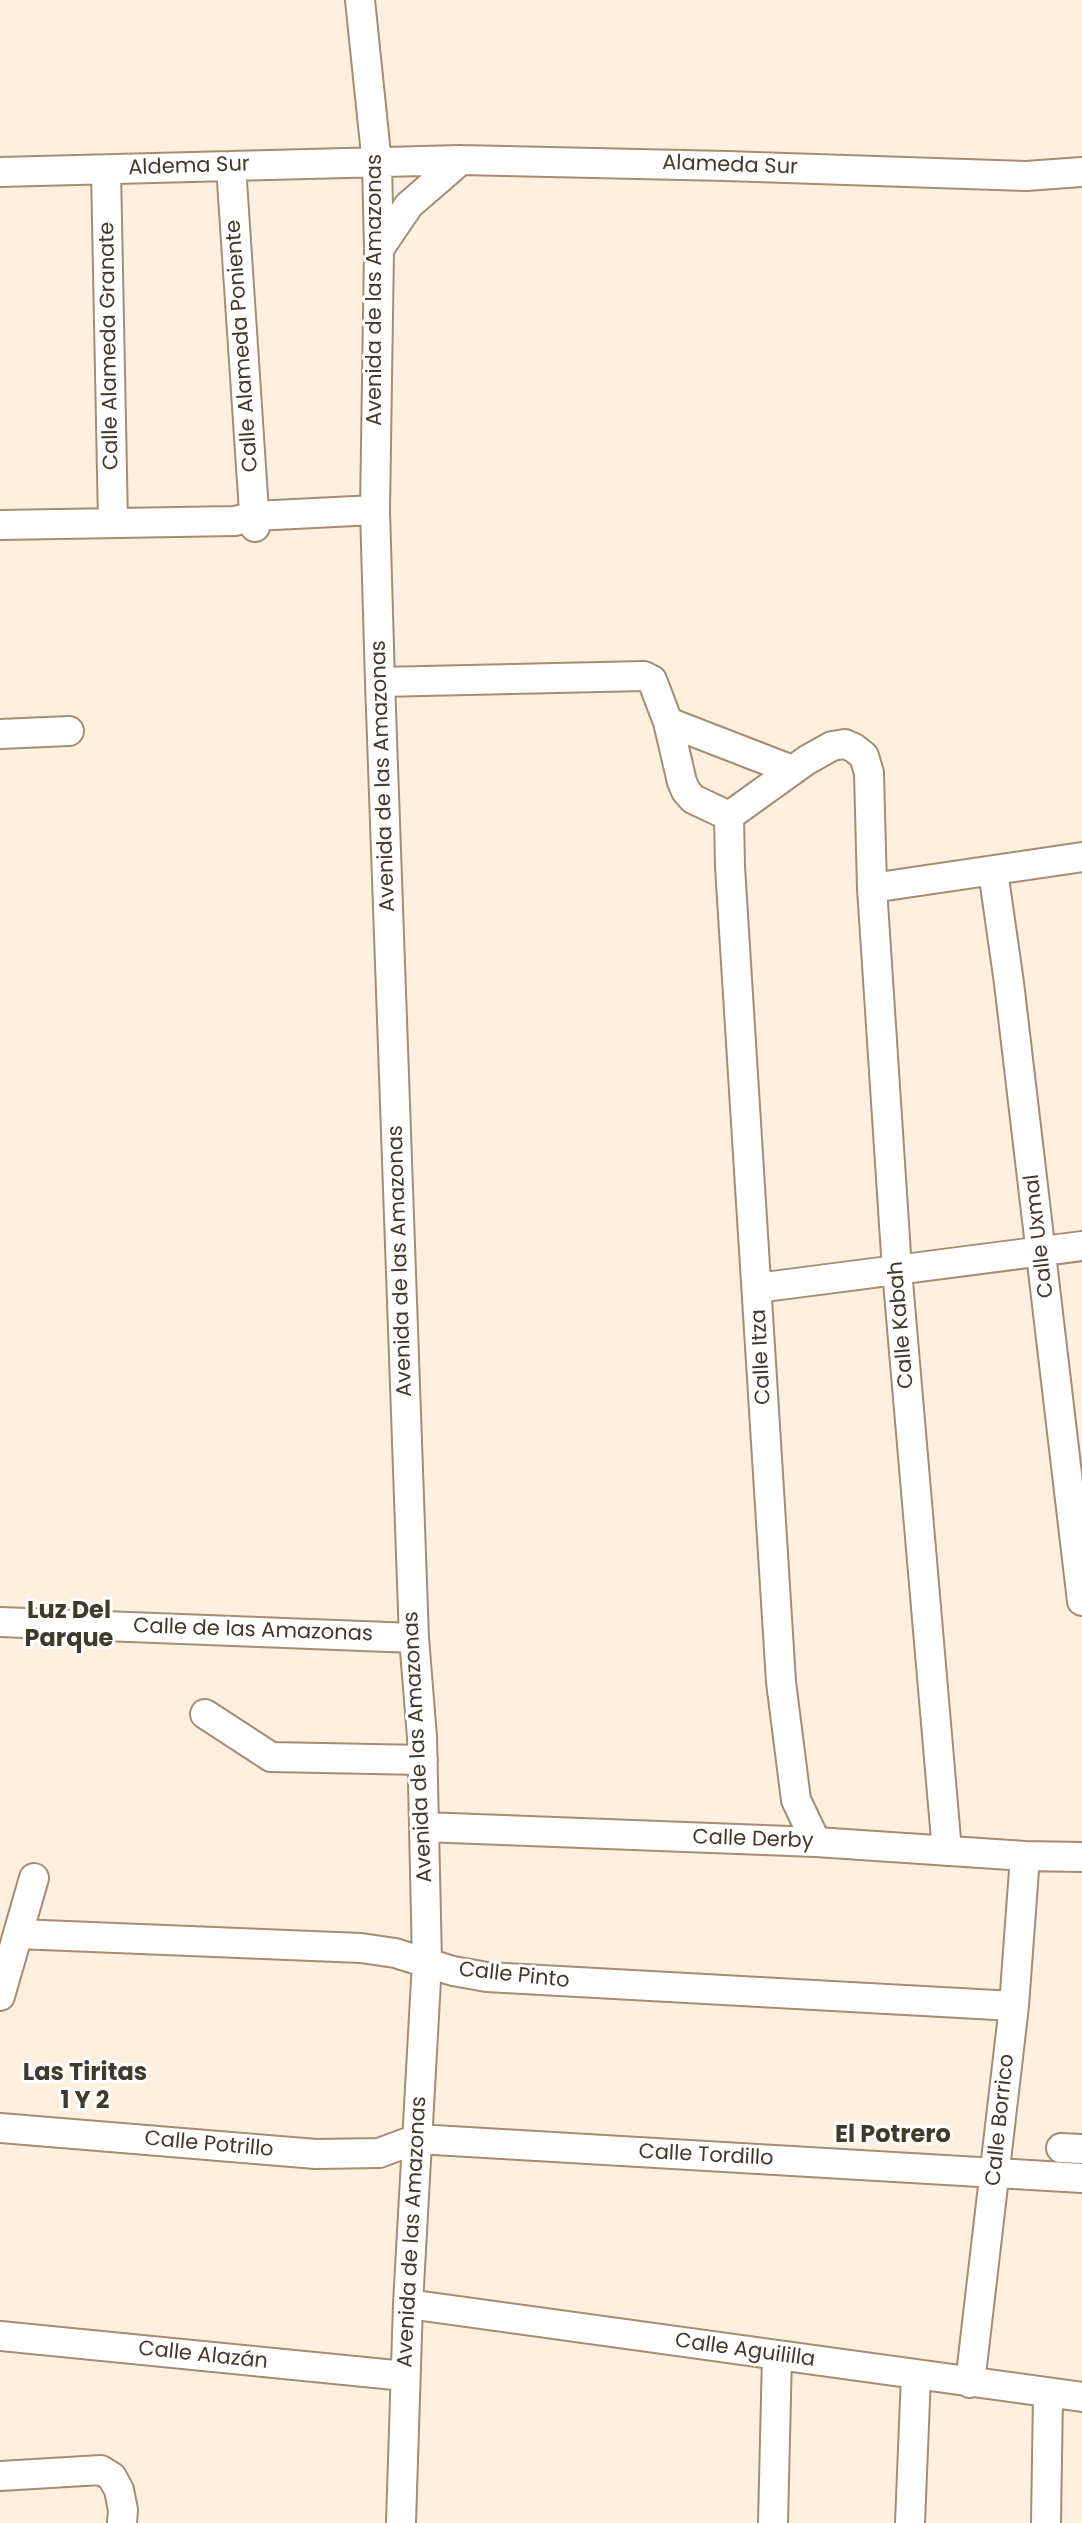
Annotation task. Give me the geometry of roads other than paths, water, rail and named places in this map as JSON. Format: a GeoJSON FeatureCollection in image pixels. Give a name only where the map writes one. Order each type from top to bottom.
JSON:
{"type":"FeatureCollection","features":[{"type":"Feature","properties":{"kind":"street","name":"Avenida de las Amazonas"},"geometry":{"type":"LineString","coordinates":[[360,0],[377,164],[379,249],[376,520],[380,682],[414,1638],[423,1760],[427,1962],[408,2304],[401,2523]]}},
{"type":"Feature","properties":{"kind":"street","name":"Alameda Sur"},"geometry":{"type":"LineString","coordinates":[[377,164],[460,160],[1026,176],[1082,172]]}},
{"type":"Feature","properties":{"kind":"street"},"geometry":{"type":"LineString","coordinates":[[379,249],[409,205],[460,160]]}},
{"type":"Feature","properties":{"kind":"street","name":"Aldema Sur"},"geometry":{"type":"LineString","coordinates":[[0,172],[377,164]]}},
{"type":"Feature","properties":{"kind":"street","name":"Calle Alameda Poniente"},"geometry":{"type":"LineString","coordinates":[[231,166],[248,521]]}},
{"type":"Feature","properties":{"kind":"street","name":"Calle Alameda Granate"},"geometry":{"type":"LineString","coordinates":[[106,170],[113,523]]}},
{"type":"Feature","properties":{"kind":"street"},"geometry":{"type":"LineString","coordinates":[[0,525],[376,520]]}},
{"type":"Feature","properties":{"kind":"street"},"geometry":{"type":"LineString","coordinates":[[380,682],[644,675],[652,680],[668,722],[682,782],[693,799],[729,816],[792,770]]}},
{"type":"Feature","properties":{"kind":"street"},"geometry":{"type":"LineString","coordinates":[[668,722],[792,770]]}},
{"type":"Feature","properties":{"kind":"street"},"geometry":{"type":"LineString","coordinates":[[0,734],[69,731]]}},
{"type":"Feature","properties":{"kind":"street","name":"Calle Kabah"},"geometry":{"type":"LineString","coordinates":[[792,770],[832,746],[844,744],[864,756],[869,773],[872,799],[872,888],[897,1269],[947,1851]]}},
{"type":"Feature","properties":{"kind":"street","name":"Calle Itza"},"geometry":{"type":"LineString","coordinates":[[729,816],[730,867],[781,1682],[796,1800],[816,1842]]}},
{"type":"Feature","properties":{"kind":"street"},"geometry":{"type":"LineString","coordinates":[[872,888],[1082,857]]}},
{"type":"Feature","properties":{"kind":"street","name":"Calle Uxmal"},"geometry":{"type":"LineString","coordinates":[[993,871],[1010,983],[1082,1601]]}},
{"type":"Feature","properties":{"kind":"street"},"geometry":{"type":"LineString","coordinates":[[757,1288],[1082,1246]]}},
{"type":"Feature","properties":{"kind":"street","name":"Calle de las Amazonas"},"geometry":{"type":"LineString","coordinates":[[0,1622],[414,1638]]}},
{"type":"Feature","properties":{"kind":"street"},"geometry":{"type":"LineString","coordinates":[[205,1714],[271,1757],[423,1760]]}},
{"type":"Feature","properties":{"kind":"street","name":"Calle Derby"},"geometry":{"type":"LineString","coordinates":[[424,1827],[816,1842],[1025,1856],[1082,1857]]}},
{"type":"Feature","properties":{"kind":"street","name":"Calle Borrico"},"geometry":{"type":"LineString","coordinates":[[970,2383],[1014,2006],[1025,1856]]}},
{"type":"Feature","properties":{"kind":"street"},"geometry":{"type":"LineString","coordinates":[[0,1994],[34,1878]]}},
{"type":"Feature","properties":{"kind":"street","name":"Calle Pinto"},"geometry":{"type":"LineString","coordinates":[[18,1934],[361,1948],[395,1953],[453,1971],[487,1977],[1014,2006]]}},
{"type":"Feature","properties":{"kind":"street","name":"Calle Potrillo"},"geometry":{"type":"LineString","coordinates":[[0,2128],[316,2154],[379,2153],[417,2139]]}},
{"type":"Feature","properties":{"kind":"street","name":"Calle Tordillo"},"geometry":{"type":"LineString","coordinates":[[417,2139],[1082,2178]]}},
{"type":"Feature","properties":{"kind":"street","name":"Calle Aguililla"},"geometry":{"type":"LineString","coordinates":[[408,2304],[1082,2397]]}},
{"type":"Feature","properties":{"kind":"street","name":"Calle Alazán"},"geometry":{"type":"LineString","coordinates":[[0,2336],[405,2376]]}},
{"type":"Feature","properties":{"kind":"street"},"geometry":{"type":"LineString","coordinates":[[773,2523],[777,2355]]}},
{"type":"Feature","properties":{"kind":"street"},"geometry":{"type":"LineString","coordinates":[[910,2523],[916,2375]]}},
{"type":"Feature","properties":{"kind":"street"},"geometry":{"type":"LineString","coordinates":[[1046,2523],[1048,2394]]}},
{"type":"Feature","properties":{"kind":"street"},"geometry":{"type":"LineString","coordinates":[[0,2476],[101,2469],[112,2477],[119,2490],[123,2510],[122,2523]]}},
{"type":"Feature","properties":{"kind":"district","name":"Luz Del Parque"},"geometry":{"type":"Point","coordinates":[69,1626]}},
{"type":"Feature","properties":{"kind":"district","name":"Las Tiritas 1 Y 2"},"geometry":{"type":"Point","coordinates":[85,2088]}},
{"type":"Feature","properties":{"kind":"district","name":"El Potrero"},"geometry":{"type":"Point","coordinates":[893,2136]}}]}
